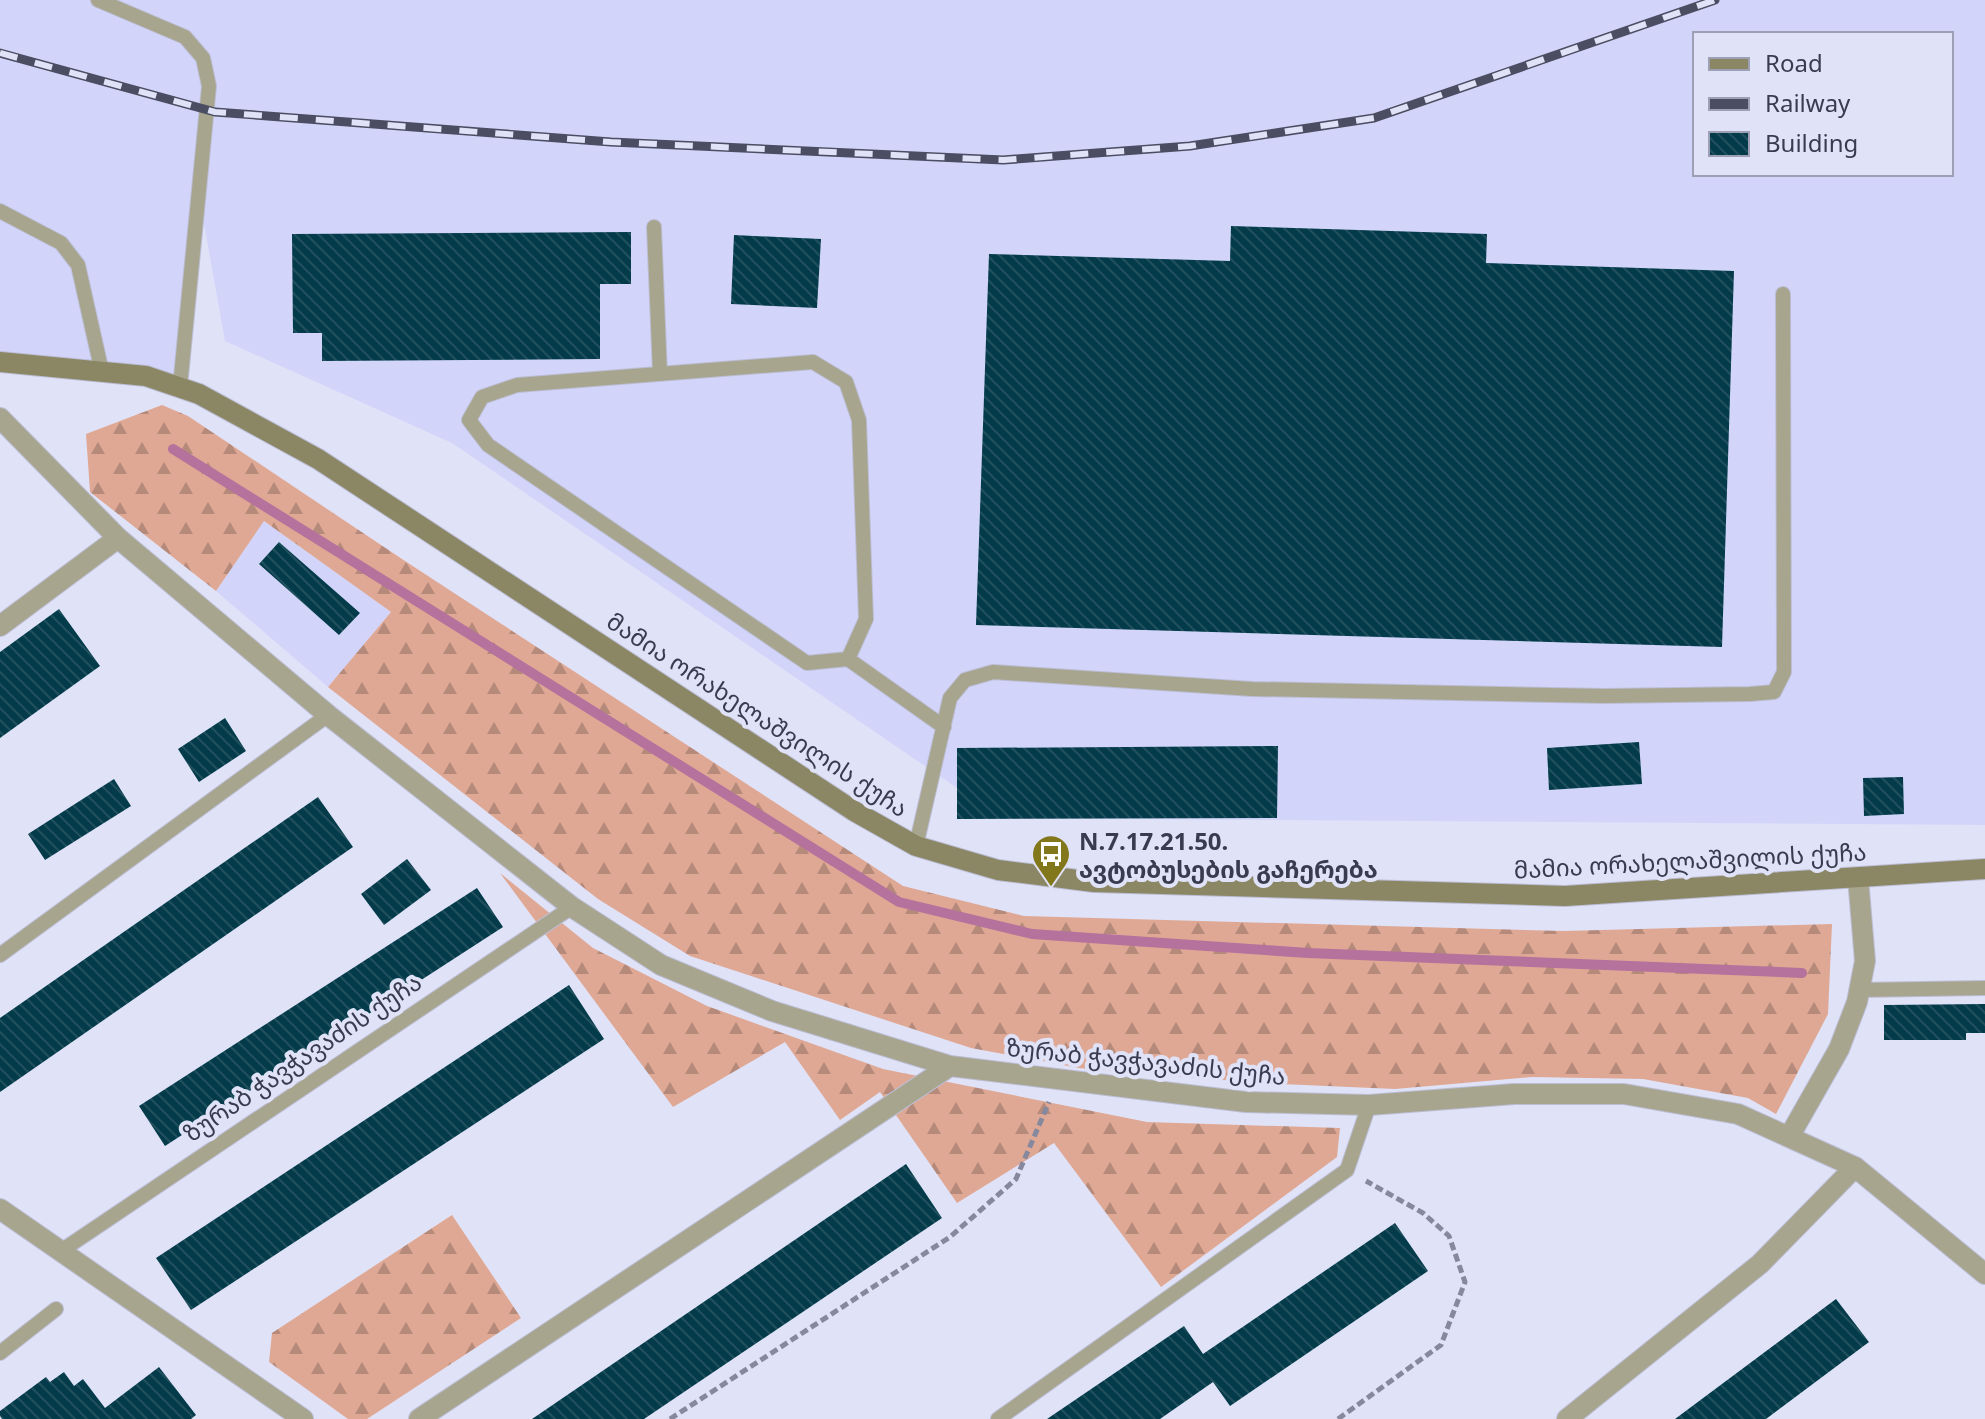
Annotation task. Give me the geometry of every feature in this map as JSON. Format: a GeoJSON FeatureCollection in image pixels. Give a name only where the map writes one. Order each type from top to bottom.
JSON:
{"type":"FeatureCollection","features":[{"type":"Feature","properties":{"kind":"street","name":"მამია ორახელაშვილის ქუჩა"},"geometry":{"type":"LineString","coordinates":[[0,362],[146,376],[199,394],[318,459],[854,811],[916,846],[998,870],[1094,882],[1565,896],[1985,869]]}},
{"type":"Feature","properties":{"kind":"street","name":"ზურაბ ჭავჭავაძის ქუჩა"},"geometry":{"type":"LineString","coordinates":[[0,418],[118,538],[328,715],[572,907],[661,965],[772,1011],[950,1066],[1246,1102],[1369,1105],[1514,1094],[1624,1094],[1738,1114],[1855,1167],[1985,1274]]}},
{"type":"Feature","properties":{"kind":"street"},"geometry":{"type":"LineString","coordinates":[[0,626],[118,538]]}},
{"type":"Feature","properties":{"kind":"street"},"geometry":{"type":"LineString","coordinates":[[1789,1137],[1839,1049],[1857,1002],[1865,961],[1858,878]]}},
{"type":"Feature","properties":{"kind":"street"},"geometry":{"type":"LineString","coordinates":[[419,1419],[950,1066]]}},
{"type":"Feature","properties":{"kind":"street"},"geometry":{"type":"LineString","coordinates":[[1567,1419],[1760,1264],[1855,1167]]}},
{"type":"Feature","properties":{"kind":"street"},"geometry":{"type":"LineString","coordinates":[[0,1209],[303,1419]]}},
{"type":"Feature","properties":{"kind":"lane"},"geometry":{"type":"LineString","coordinates":[[98,0],[185,37],[203,58],[209,86],[180,387]]}},
{"type":"Feature","properties":{"kind":"lane"},"geometry":{"type":"LineString","coordinates":[[0,211],[61,243],[78,265],[102,372]]}},
{"type":"Feature","properties":{"kind":"lane"},"geometry":{"type":"LineString","coordinates":[[654,227],[660,374]]}},
{"type":"Feature","properties":{"kind":"lane"},"geometry":{"type":"LineString","coordinates":[[916,846],[950,698],[965,680],[993,672],[1267,690],[1605,696],[1774,692],[1784,672],[1783,294]]}},
{"type":"Feature","properties":{"kind":"lane"},"geometry":{"type":"LineString","coordinates":[[848,659],[866,619],[859,420],[846,382],[813,362],[517,385],[482,397],[469,420],[488,445],[807,663],[848,659],[944,727]]}},
{"type":"Feature","properties":{"kind":"lane"},"geometry":{"type":"LineString","coordinates":[[0,955],[328,715]]}},
{"type":"Feature","properties":{"kind":"lane","name":"ზურაბ ჭავჭავაძის ქუჩა"},"geometry":{"type":"LineString","coordinates":[[61,1251],[572,907]]}},
{"type":"Feature","properties":{"kind":"lane"},"geometry":{"type":"LineString","coordinates":[[1859,990],[1985,988]]}},
{"type":"Feature","properties":{"kind":"lane"},"geometry":{"type":"LineString","coordinates":[[998,1419],[1347,1170],[1369,1105]]}},
{"type":"Feature","properties":{"kind":"lane"},"geometry":{"type":"LineString","coordinates":[[0,1353],[56,1309]]}},
{"type":"Feature","properties":{"kind":"path"},"geometry":{"type":"LineString","coordinates":[[670,1419],[950,1237],[1016,1179],[1058,1079]]}},
{"type":"Feature","properties":{"kind":"path"},"geometry":{"type":"LineString","coordinates":[[1338,1419],[1441,1345],[1465,1282],[1449,1236],[1423,1213],[1347,1170]]}},
{"type":"Feature","properties":{"kind":"shaded area"},"geometry":{"type":"Polygon","coordinates":[[[0,0],[1985,0],[1985,825],[1001,818],[452,443],[225,341],[199,196],[180,387],[0,362],[0,0]]]}},
{"type":"Feature","properties":{"kind":"shaded area"},"geometry":{"type":"Polygon","coordinates":[[[264,521],[391,612],[328,687],[216,591],[264,521]]]}},
{"type":"Feature","properties":{"kind":"green space"},"geometry":{"type":"Polygon","coordinates":[[[162,405],[188,416],[903,886],[1024,916],[1564,931],[1832,924],[1828,1014],[1776,1114],[1748,1098],[1643,1079],[1532,1077],[1395,1089],[1259,1083],[1079,1068],[971,1048],[690,956],[598,899],[328,687],[391,612],[264,521],[216,591],[90,492],[86,434],[162,405]]]}},
{"type":"Feature","properties":{"kind":"green space"},"geometry":{"type":"Polygon","coordinates":[[[500,873],[593,948],[707,1006],[883,1069],[1147,1122],[1340,1128],[1337,1157],[1161,1287],[1054,1143],[957,1203],[880,1092],[840,1120],[785,1042],[673,1107],[500,873]]]}},
{"type":"Feature","properties":{"kind":"green space"},"geometry":{"type":"Polygon","coordinates":[[[452,1215],[521,1318],[367,1419],[348,1419],[269,1362],[272,1333],[452,1215]]]}},
{"type":"Feature","properties":{"kind":"building"},"geometry":{"type":"Polygon","coordinates":[[[1231,226],[1487,234],[1486,263],[1734,271],[1722,647],[976,625],[989,254],[1230,261],[1231,226]]]}},
{"type":"Feature","properties":{"kind":"building"},"geometry":{"type":"Polygon","coordinates":[[[631,232],[631,284],[600,284],[600,359],[322,361],[322,333],[293,333],[292,234],[631,232]]]}},
{"type":"Feature","properties":{"kind":"building"},"geometry":{"type":"Polygon","coordinates":[[[734,235],[821,239],[817,308],[731,304],[734,235]]]}},
{"type":"Feature","properties":{"kind":"building"},"geometry":{"type":"Polygon","coordinates":[[[279,542],[360,613],[339,635],[259,564],[279,542]]]}},
{"type":"Feature","properties":{"kind":"building"},"geometry":{"type":"Polygon","coordinates":[[[59,609],[100,666],[0,738],[0,652],[59,609]]]}},
{"type":"Feature","properties":{"kind":"building"},"geometry":{"type":"Polygon","coordinates":[[[225,718],[246,751],[199,782],[178,749],[225,718]]]}},
{"type":"Feature","properties":{"kind":"building"},"geometry":{"type":"Polygon","coordinates":[[[1639,742],[1642,784],[1549,790],[1547,748],[1639,742]]]}},
{"type":"Feature","properties":{"kind":"building"},"geometry":{"type":"Polygon","coordinates":[[[1278,746],[1277,818],[957,819],[957,748],[1278,746]]]}},
{"type":"Feature","properties":{"kind":"building"},"geometry":{"type":"Polygon","coordinates":[[[1903,777],[1904,814],[1864,816],[1863,778],[1903,777]]]}},
{"type":"Feature","properties":{"kind":"building"},"geometry":{"type":"Polygon","coordinates":[[[114,779],[131,806],[45,860],[28,834],[114,779]]]}},
{"type":"Feature","properties":{"kind":"building"},"geometry":{"type":"Polygon","coordinates":[[[318,797],[353,847],[0,1092],[0,1018],[318,797]]]}},
{"type":"Feature","properties":{"kind":"building"},"geometry":{"type":"Polygon","coordinates":[[[407,859],[431,890],[384,925],[361,894],[407,859]]]}},
{"type":"Feature","properties":{"kind":"building"},"geometry":{"type":"Polygon","coordinates":[[[477,888],[503,927],[165,1146],[139,1106],[477,888]]]}},
{"type":"Feature","properties":{"kind":"building"},"geometry":{"type":"Polygon","coordinates":[[[569,985],[604,1039],[191,1310],[156,1258],[569,985]]]}},
{"type":"Feature","properties":{"kind":"building"},"geometry":{"type":"Polygon","coordinates":[[[1985,1004],[1985,1033],[1966,1033],[1966,1040],[1884,1040],[1884,1005],[1985,1004]]]}},
{"type":"Feature","properties":{"kind":"building"},"geometry":{"type":"Polygon","coordinates":[[[906,1164],[942,1218],[644,1419],[532,1419],[906,1164]]]}},
{"type":"Feature","properties":{"kind":"building"},"geometry":{"type":"Polygon","coordinates":[[[1395,1223],[1428,1271],[1230,1406],[1213,1382],[1160,1419],[1047,1419],[1184,1326],[1203,1354],[1395,1223]]]}},
{"type":"Feature","properties":{"kind":"building"},"geometry":{"type":"Polygon","coordinates":[[[1836,1299],[1869,1342],[1766,1419],[1675,1419],[1836,1299]]]}},
{"type":"Feature","properties":{"kind":"building"},"geometry":{"type":"Polygon","coordinates":[[[159,1367],[196,1415],[191,1419],[2,1419],[0,1416],[0,1411],[46,1377],[50,1382],[64,1372],[74,1386],[83,1379],[105,1408],[159,1367]]]}},
{"type":"Feature","properties":{"kind":"waterway"},"geometry":{"type":"LineString","coordinates":[[173,449],[899,902],[1032,934],[1308,953],[1802,973]]}},
{"type":"Feature","properties":{"kind":"railway"},"geometry":{"type":"LineString","coordinates":[[0,53],[215,112],[611,142],[1003,160],[1190,146],[1374,118],[1715,0]]}},
{"type":"Feature","properties":{"kind":"place","name":"N.7.17.21.50. ავტობუსების გაჩერება"},"geometry":{"type":"Point","coordinates":[1051,888]}}]}
